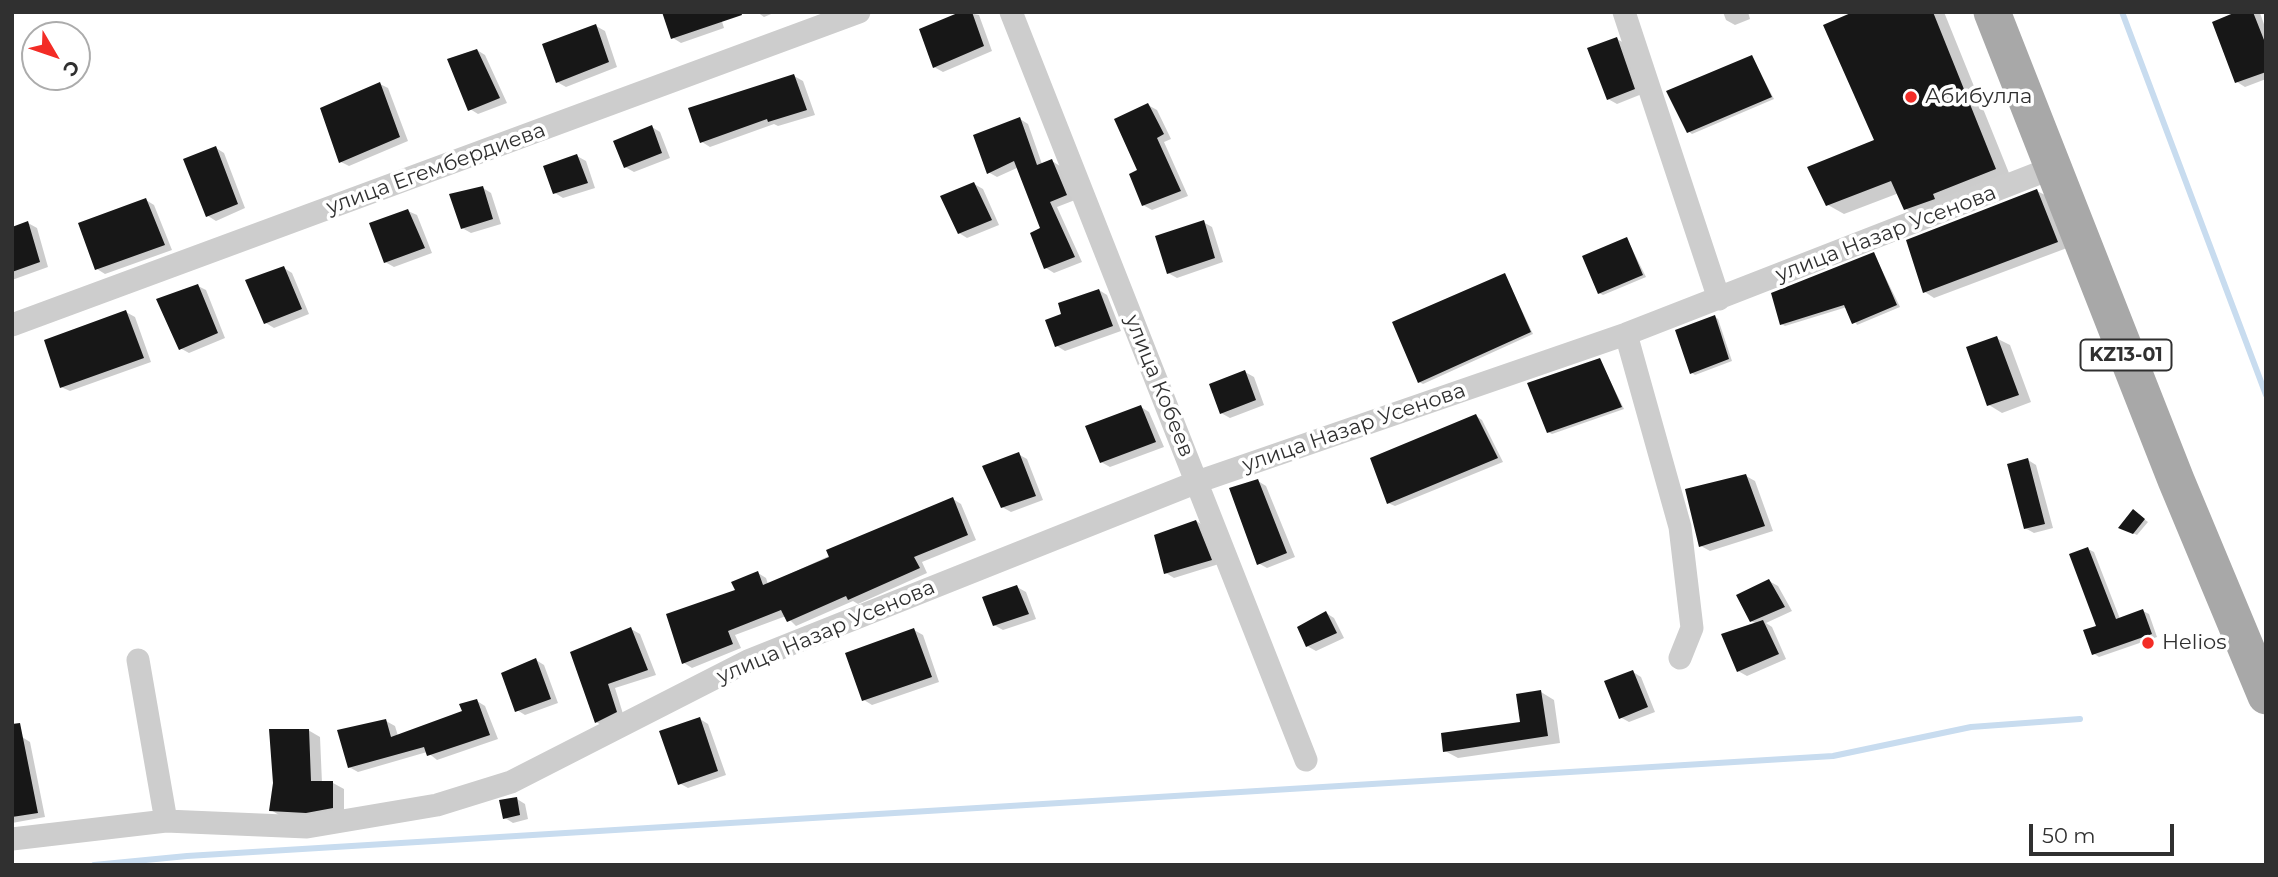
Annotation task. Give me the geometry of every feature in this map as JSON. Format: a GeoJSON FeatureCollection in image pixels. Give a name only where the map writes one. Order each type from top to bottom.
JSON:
{"type":"FeatureCollection","features":[{"type":"Feature","properties":{"kind":"main road","name":"KZ13-01"},"geometry":{"type":"LineString","coordinates":[[1992,12],[2176,480],[2266,696]]}},
{"type":"Feature","properties":{"kind":"street","name":"улица Егембердиева"},"geometry":{"type":"LineString","coordinates":[[12,325],[859,12]]}},
{"type":"Feature","properties":{"kind":"street","name":"улица Кобеев"},"geometry":{"type":"LineString","coordinates":[[1010,12],[1306,760]]}},
{"type":"Feature","properties":{"kind":"street"},"geometry":{"type":"LineString","coordinates":[[1624,12],[1719,299]]}},
{"type":"Feature","properties":{"kind":"street","name":"улица Назар Усенова"},"geometry":{"type":"LineString","coordinates":[[12,839],[166,821],[306,827],[437,806],[511,782],[748,661],[1197,482],[1626,334],[2052,168]]}},
{"type":"Feature","properties":{"kind":"street"},"geometry":{"type":"LineString","coordinates":[[1626,334],[1680,527],[1692,628],[1680,658]]}},
{"type":"Feature","properties":{"kind":"street"},"geometry":{"type":"LineString","coordinates":[[138,660],[166,821]]}},
{"type":"Feature","properties":{"kind":"building"},"geometry":{"type":"Polygon","coordinates":[[[662,12],[741,12],[742,15],[671,39],[662,12]]]}},
{"type":"Feature","properties":{"kind":"building"},"geometry":{"type":"Polygon","coordinates":[[[960,12],[972,12],[984,46],[933,68],[919,29],[960,12]]]}},
{"type":"Feature","properties":{"kind":"building","name":"Абибулла"},"geometry":{"type":"Polygon","coordinates":[[[1853,12],[1933,12],[1996,169],[1933,194],[1935,199],[1904,210],[1891,181],[1826,206],[1807,167],[1874,140],[1823,25],[1853,12]]]}},
{"type":"Feature","properties":{"kind":"building"},"geometry":{"type":"Polygon","coordinates":[[[2236,12],[2253,12],[2266,45],[2266,72],[2235,83],[2212,22],[2236,12]]]}},
{"type":"Feature","properties":{"kind":"building"},"geometry":{"type":"Polygon","coordinates":[[[596,24],[609,62],[556,83],[542,44],[596,24]]]}},
{"type":"Feature","properties":{"kind":"building"},"geometry":{"type":"Polygon","coordinates":[[[1617,37],[1635,89],[1607,100],[1587,48],[1617,37]]]}},
{"type":"Feature","properties":{"kind":"building"},"geometry":{"type":"Polygon","coordinates":[[[477,49],[500,98],[468,111],[447,59],[477,49]]]}},
{"type":"Feature","properties":{"kind":"building"},"geometry":{"type":"Polygon","coordinates":[[[1752,55],[1772,97],[1687,133],[1666,91],[1752,55]]]}},
{"type":"Feature","properties":{"kind":"building"},"geometry":{"type":"Polygon","coordinates":[[[794,74],[807,110],[768,122],[767,119],[700,143],[688,108],[794,74]]]}},
{"type":"Feature","properties":{"kind":"building"},"geometry":{"type":"Polygon","coordinates":[[[380,82],[400,137],[339,163],[320,108],[380,82]]]}},
{"type":"Feature","properties":{"kind":"building"},"geometry":{"type":"Polygon","coordinates":[[[1148,103],[1164,134],[1157,138],[1181,191],[1142,206],[1129,174],[1137,170],[1114,119],[1148,103]]]}},
{"type":"Feature","properties":{"kind":"building"},"geometry":{"type":"Polygon","coordinates":[[[1020,117],[1037,165],[1052,159],[1067,195],[1050,202],[1075,257],[1044,269],[1030,233],[1040,228],[1014,161],[987,174],[973,135],[1020,117]]]}},
{"type":"Feature","properties":{"kind":"building"},"geometry":{"type":"Polygon","coordinates":[[[652,125],[662,153],[624,168],[613,141],[652,125]]]}},
{"type":"Feature","properties":{"kind":"building"},"geometry":{"type":"Polygon","coordinates":[[[216,146],[238,204],[206,217],[183,159],[216,146]]]}},
{"type":"Feature","properties":{"kind":"building"},"geometry":{"type":"Polygon","coordinates":[[[577,154],[588,183],[553,194],[543,166],[577,154]]]}},
{"type":"Feature","properties":{"kind":"building"},"geometry":{"type":"Polygon","coordinates":[[[974,182],[992,220],[958,234],[940,196],[974,182]]]}},
{"type":"Feature","properties":{"kind":"building"},"geometry":{"type":"Polygon","coordinates":[[[483,186],[493,219],[461,229],[449,194],[483,186]]]}},
{"type":"Feature","properties":{"kind":"building"},"geometry":{"type":"Polygon","coordinates":[[[2037,189],[2058,242],[1923,293],[1906,240],[2037,189]]]}},
{"type":"Feature","properties":{"kind":"building"},"geometry":{"type":"Polygon","coordinates":[[[146,198],[165,245],[95,270],[78,223],[146,198]]]}},
{"type":"Feature","properties":{"kind":"building"},"geometry":{"type":"Polygon","coordinates":[[[408,209],[425,248],[384,263],[369,223],[408,209]]]}},
{"type":"Feature","properties":{"kind":"building"},"geometry":{"type":"Polygon","coordinates":[[[1204,220],[1215,258],[1167,274],[1155,236],[1204,220]]]}},
{"type":"Feature","properties":{"kind":"building"},"geometry":{"type":"Polygon","coordinates":[[[28,221],[40,262],[12,272],[12,227],[28,221]]]}},
{"type":"Feature","properties":{"kind":"building"},"geometry":{"type":"Polygon","coordinates":[[[1627,237],[1643,275],[1598,294],[1582,256],[1627,237]]]}},
{"type":"Feature","properties":{"kind":"building"},"geometry":{"type":"Polygon","coordinates":[[[1874,252],[1897,305],[1852,324],[1844,305],[1780,325],[1771,293],[1874,252]]]}},
{"type":"Feature","properties":{"kind":"building"},"geometry":{"type":"Polygon","coordinates":[[[284,266],[302,309],[264,324],[245,280],[284,266]]]}},
{"type":"Feature","properties":{"kind":"building"},"geometry":{"type":"Polygon","coordinates":[[[1505,273],[1531,332],[1418,383],[1392,322],[1505,273]]]}},
{"type":"Feature","properties":{"kind":"building"},"geometry":{"type":"Polygon","coordinates":[[[198,284],[218,333],[179,350],[156,299],[198,284]]]}},
{"type":"Feature","properties":{"kind":"building"},"geometry":{"type":"Polygon","coordinates":[[[1099,289],[1113,326],[1055,347],[1045,320],[1061,314],[1058,303],[1099,289]]]}},
{"type":"Feature","properties":{"kind":"building"},"geometry":{"type":"Polygon","coordinates":[[[126,310],[144,358],[60,388],[44,340],[126,310]]]}},
{"type":"Feature","properties":{"kind":"building"},"geometry":{"type":"Polygon","coordinates":[[[1715,315],[1729,359],[1690,374],[1675,330],[1715,315]]]}},
{"type":"Feature","properties":{"kind":"building"},"geometry":{"type":"Polygon","coordinates":[[[1997,336],[2019,395],[1987,406],[1966,347],[1997,336]]]}},
{"type":"Feature","properties":{"kind":"building"},"geometry":{"type":"Polygon","coordinates":[[[1600,358],[1622,407],[1547,433],[1527,383],[1600,358]]]}},
{"type":"Feature","properties":{"kind":"building"},"geometry":{"type":"Polygon","coordinates":[[[1245,370],[1256,400],[1220,414],[1209,384],[1245,370]]]}},
{"type":"Feature","properties":{"kind":"building"},"geometry":{"type":"Polygon","coordinates":[[[1141,405],[1156,442],[1100,463],[1085,426],[1141,405]]]}},
{"type":"Feature","properties":{"kind":"building"},"geometry":{"type":"Polygon","coordinates":[[[1476,414],[1498,458],[1387,504],[1370,458],[1476,414]]]}},
{"type":"Feature","properties":{"kind":"building"},"geometry":{"type":"Polygon","coordinates":[[[1019,452],[1036,496],[1001,508],[982,466],[1019,452]]]}},
{"type":"Feature","properties":{"kind":"building"},"geometry":{"type":"Polygon","coordinates":[[[2028,458],[2045,524],[2024,529],[2007,464],[2028,458]]]}},
{"type":"Feature","properties":{"kind":"building"},"geometry":{"type":"Polygon","coordinates":[[[1746,474],[1765,526],[1699,547],[1685,489],[1746,474]]]}},
{"type":"Feature","properties":{"kind":"building"},"geometry":{"type":"Polygon","coordinates":[[[1258,479],[1287,553],[1257,565],[1229,488],[1258,479]]]}},
{"type":"Feature","properties":{"kind":"building"},"geometry":{"type":"Polygon","coordinates":[[[953,497],[968,535],[914,557],[920,568],[848,600],[846,596],[787,622],[781,610],[728,631],[733,644],[682,664],[666,614],[735,590],[731,582],[758,571],[763,585],[829,557],[826,550],[953,497]]]}},
{"type":"Feature","properties":{"kind":"building"},"geometry":{"type":"Polygon","coordinates":[[[2133,509],[2145,519],[2133,534],[2118,528],[2133,509]]]}},
{"type":"Feature","properties":{"kind":"building"},"geometry":{"type":"Polygon","coordinates":[[[1196,520],[1212,560],[1164,574],[1154,535],[1196,520]]]}},
{"type":"Feature","properties":{"kind":"building"},"geometry":{"type":"Polygon","coordinates":[[[2088,547],[2116,619],[2143,609],[2152,634],[2092,655],[2083,630],[2096,626],[2069,554],[2088,547]]]}},
{"type":"Feature","properties":{"kind":"building"},"geometry":{"type":"Polygon","coordinates":[[[1769,579],[1785,607],[1750,622],[1736,595],[1769,579]]]}},
{"type":"Feature","properties":{"kind":"building"},"geometry":{"type":"Polygon","coordinates":[[[1017,585],[1029,614],[993,626],[982,597],[1017,585]]]}},
{"type":"Feature","properties":{"kind":"building"},"geometry":{"type":"Polygon","coordinates":[[[1326,611],[1337,633],[1306,647],[1297,627],[1326,611]]]}},
{"type":"Feature","properties":{"kind":"building"},"geometry":{"type":"Polygon","coordinates":[[[1763,620],[1779,654],[1737,672],[1721,634],[1763,620]]]}},
{"type":"Feature","properties":{"kind":"building"},"geometry":{"type":"Polygon","coordinates":[[[631,627],[648,670],[608,684],[617,712],[595,723],[570,652],[631,627]]]}},
{"type":"Feature","properties":{"kind":"building"},"geometry":{"type":"Polygon","coordinates":[[[914,628],[932,677],[862,701],[845,653],[914,628]]]}},
{"type":"Feature","properties":{"kind":"building"},"geometry":{"type":"Polygon","coordinates":[[[536,658],[551,699],[515,712],[501,673],[536,658]]]}},
{"type":"Feature","properties":{"kind":"building"},"geometry":{"type":"Polygon","coordinates":[[[1633,670],[1648,707],[1619,719],[1604,681],[1633,670]]]}},
{"type":"Feature","properties":{"kind":"building"},"geometry":{"type":"Polygon","coordinates":[[[1541,690],[1548,736],[1443,752],[1441,733],[1520,722],[1516,694],[1541,690]]]}},
{"type":"Feature","properties":{"kind":"building"},"geometry":{"type":"Polygon","coordinates":[[[477,699],[490,735],[427,756],[424,747],[348,768],[337,730],[386,719],[391,737],[462,711],[459,704],[477,699]]]}},
{"type":"Feature","properties":{"kind":"building"},"geometry":{"type":"Polygon","coordinates":[[[700,717],[718,771],[678,785],[659,731],[700,717]]]}},
{"type":"Feature","properties":{"kind":"building"},"geometry":{"type":"Polygon","coordinates":[[[20,723],[38,813],[12,817],[12,724],[20,723]]]}},
{"type":"Feature","properties":{"kind":"building"},"geometry":{"type":"Polygon","coordinates":[[[269,729],[309,729],[311,781],[333,781],[333,808],[306,813],[269,811],[273,783],[269,729]]]}},
{"type":"Feature","properties":{"kind":"building"},"geometry":{"type":"Polygon","coordinates":[[[517,797],[520,815],[503,819],[499,800],[517,797]]]}},
{"type":"Feature","properties":{"kind":"waterway"},"geometry":{"type":"LineString","coordinates":[[2122,12],[2266,395]]}},
{"type":"Feature","properties":{"kind":"waterway"},"geometry":{"type":"LineString","coordinates":[[94,865],[187,856],[1833,756],[1971,727],[2080,719]]}},
{"type":"Feature","properties":{"kind":"place","name":"Абибулла"},"geometry":{"type":"Point","coordinates":[1911,97]}},
{"type":"Feature","properties":{"kind":"place","name":"Helios"},"geometry":{"type":"Point","coordinates":[2148,643]}}]}
